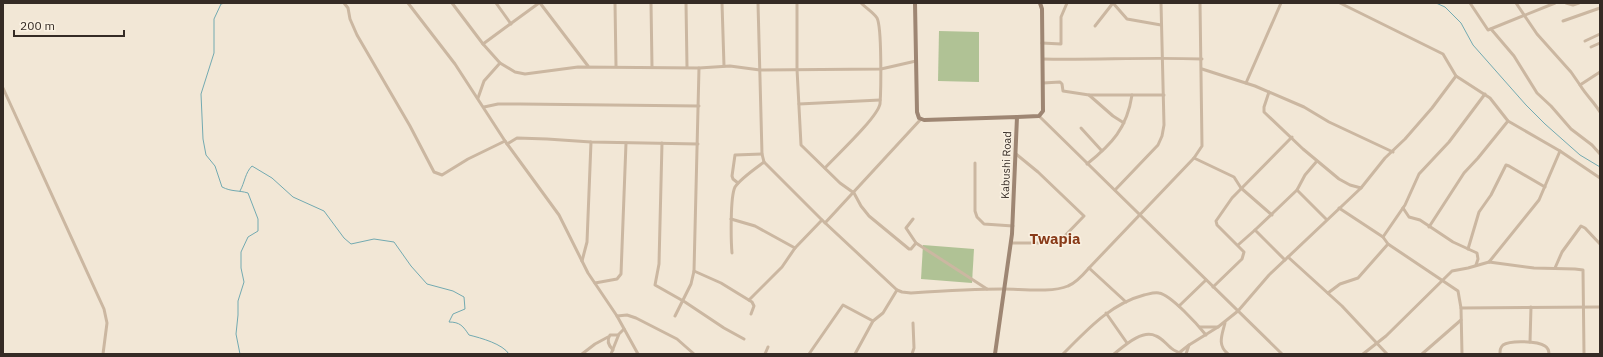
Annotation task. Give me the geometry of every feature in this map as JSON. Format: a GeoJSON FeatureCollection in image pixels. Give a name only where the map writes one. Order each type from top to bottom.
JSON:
{"type":"FeatureCollection","features":[{"type":"Feature","properties":{"kind":"main road"},"geometry":{"type":"LineString","coordinates":[[915,3],[917,112],[921,119]]}},
{"type":"Feature","properties":{"kind":"main road"},"geometry":{"type":"LineString","coordinates":[[1017,117],[1039,116],[1043,111],[1042,9],[1040,3]]}},
{"type":"Feature","properties":{"kind":"main road","name":"Kabushi Road"},"geometry":{"type":"LineString","coordinates":[[921,119],[1017,117],[1011,243],[995,354]]}},
{"type":"Feature","properties":{"kind":"street"},"geometry":{"type":"LineString","coordinates":[[344,3],[348,8],[350,19],[356,35],[410,126],[434,172],[442,175],[468,159],[517,138],[591,142],[698,144]]}},
{"type":"Feature","properties":{"kind":"street"},"geometry":{"type":"LineString","coordinates":[[408,3],[447,53],[484,106],[506,142],[558,215],[582,261],[617,316],[638,354]]}},
{"type":"Feature","properties":{"kind":"street"},"geometry":{"type":"LineString","coordinates":[[452,3],[483,44],[500,63],[515,72],[525,74],[535,74],[572,67],[588,66],[699,68],[724,66],[760,70],[881,68],[916,61]]}},
{"type":"Feature","properties":{"kind":"street"},"geometry":{"type":"LineString","coordinates":[[496,3],[511,24]]}},
{"type":"Feature","properties":{"kind":"street"},"geometry":{"type":"LineString","coordinates":[[483,44],[539,3],[588,66]]}},
{"type":"Feature","properties":{"kind":"street"},"geometry":{"type":"LineString","coordinates":[[615,3],[616,66]]}},
{"type":"Feature","properties":{"kind":"street"},"geometry":{"type":"LineString","coordinates":[[651,3],[652,67]]}},
{"type":"Feature","properties":{"kind":"street"},"geometry":{"type":"LineString","coordinates":[[686,3],[687,67]]}},
{"type":"Feature","properties":{"kind":"street"},"geometry":{"type":"LineString","coordinates":[[722,3],[724,66]]}},
{"type":"Feature","properties":{"kind":"street"},"geometry":{"type":"LineString","coordinates":[[758,3],[762,154],[764,162],[825,223],[897,290],[910,293],[988,289],[1030,290],[1063,288],[1075,282],[1194,158],[1202,146],[1202,59],[1200,3]]}},
{"type":"Feature","properties":{"kind":"street"},"geometry":{"type":"LineString","coordinates":[[797,3],[798,104],[802,144],[840,183],[854,193],[861,206],[869,216],[908,248],[910,249],[916,243]]}},
{"type":"Feature","properties":{"kind":"street"},"geometry":{"type":"LineString","coordinates":[[825,168],[873,117],[879,108],[881,68],[878,19],[861,3]]}},
{"type":"Feature","properties":{"kind":"street"},"geometry":{"type":"LineString","coordinates":[[1042,43],[1061,44],[1061,16],[1067,3]]}},
{"type":"Feature","properties":{"kind":"street"},"geometry":{"type":"LineString","coordinates":[[1095,26],[1113,3],[1127,19],[1162,25]]}},
{"type":"Feature","properties":{"kind":"street"},"geometry":{"type":"LineString","coordinates":[[1115,190],[1158,145],[1162,136],[1164,125],[1164,95],[1161,3]]}},
{"type":"Feature","properties":{"kind":"street"},"geometry":{"type":"LineString","coordinates":[[1246,83],[1281,3]]}},
{"type":"Feature","properties":{"kind":"street"},"geometry":{"type":"LineString","coordinates":[[1340,3],[1443,54],[1456,76],[1485,94],[1497,106],[1508,121],[1560,151],[1600,178]]}},
{"type":"Feature","properties":{"kind":"street"},"geometry":{"type":"LineString","coordinates":[[1470,3],[1488,30],[1491,29],[1514,56],[1537,93],[1551,106],[1571,129],[1592,145],[1600,154]]}},
{"type":"Feature","properties":{"kind":"street"},"geometry":{"type":"LineString","coordinates":[[1516,3],[1537,34],[1554,52],[1600,112]]}},
{"type":"Feature","properties":{"kind":"street"},"geometry":{"type":"LineString","coordinates":[[1491,29],[1555,3]]}},
{"type":"Feature","properties":{"kind":"street"},"geometry":{"type":"LineString","coordinates":[[1566,3],[1573,5],[1579,3]]}},
{"type":"Feature","properties":{"kind":"street"},"geometry":{"type":"LineString","coordinates":[[1562,22],[1600,8]]}},
{"type":"Feature","properties":{"kind":"street"},"geometry":{"type":"LineString","coordinates":[[1585,41],[1600,34]]}},
{"type":"Feature","properties":{"kind":"street"},"geometry":{"type":"LineString","coordinates":[[1591,47],[1600,43]]}},
{"type":"Feature","properties":{"kind":"street"},"geometry":{"type":"LineString","coordinates":[[1043,59],[1099,60],[1163,57],[1202,59]]}},
{"type":"Feature","properties":{"kind":"street"},"geometry":{"type":"LineString","coordinates":[[478,98],[484,81],[500,63]]}},
{"type":"Feature","properties":{"kind":"street"},"geometry":{"type":"LineString","coordinates":[[675,316],[691,284],[694,271],[699,68]]}},
{"type":"Feature","properties":{"kind":"street"},"geometry":{"type":"LineString","coordinates":[[1202,69],[1246,83],[1304,107],[1329,122],[1393,152]]}},
{"type":"Feature","properties":{"kind":"street"},"geometry":{"type":"LineString","coordinates":[[1580,85],[1600,72]]}},
{"type":"Feature","properties":{"kind":"street"},"geometry":{"type":"LineString","coordinates":[[1114,354],[1127,343],[1146,335],[1160,337],[1172,350],[1181,353],[1189,345],[1225,322],[1238,311],[1269,275],[1287,259],[1326,219],[1361,188],[1385,158],[1393,152],[1432,108],[1456,76]]}},
{"type":"Feature","properties":{"kind":"street"},"geometry":{"type":"LineString","coordinates":[[1043,83],[1060,82],[1062,84],[1063,91],[1089,95],[1164,95]]}},
{"type":"Feature","properties":{"kind":"street"},"geometry":{"type":"LineString","coordinates":[[3,88],[104,309],[107,323],[102,354]]}},
{"type":"Feature","properties":{"kind":"street"},"geometry":{"type":"LineString","coordinates":[[1269,92],[1264,106],[1264,112],[1317,161],[1346,183],[1361,188]]}},
{"type":"Feature","properties":{"kind":"street"},"geometry":{"type":"LineString","coordinates":[[1382,237],[1403,208],[1419,174],[1449,142],[1485,94]]}},
{"type":"Feature","properties":{"kind":"street"},"geometry":{"type":"LineString","coordinates":[[1089,95],[1113,116],[1124,123]]}},
{"type":"Feature","properties":{"kind":"street"},"geometry":{"type":"LineString","coordinates":[[1087,164],[1102,151],[1124,123],[1128,114],[1132,95]]}},
{"type":"Feature","properties":{"kind":"street"},"geometry":{"type":"LineString","coordinates":[[798,104],[880,100]]}},
{"type":"Feature","properties":{"kind":"street"},"geometry":{"type":"LineString","coordinates":[[484,106],[498,104],[699,106]]}},
{"type":"Feature","properties":{"kind":"street"},"geometry":{"type":"LineString","coordinates":[[1039,116],[1282,354]]}},
{"type":"Feature","properties":{"kind":"street"},"geometry":{"type":"LineString","coordinates":[[825,223],[921,119]]}},
{"type":"Feature","properties":{"kind":"street"},"geometry":{"type":"LineString","coordinates":[[1430,227],[1464,173],[1508,121]]}},
{"type":"Feature","properties":{"kind":"street"},"geometry":{"type":"LineString","coordinates":[[1081,128],[1102,151]]}},
{"type":"Feature","properties":{"kind":"street"},"geometry":{"type":"LineString","coordinates":[[1213,287],[1244,256],[1243,250],[1217,225],[1216,221],[1227,204],[1241,188],[1292,137]]}},
{"type":"Feature","properties":{"kind":"street"},"geometry":{"type":"LineString","coordinates":[[582,261],[587,242],[591,142]]}},
{"type":"Feature","properties":{"kind":"street"},"geometry":{"type":"LineString","coordinates":[[595,283],[617,279],[621,274],[626,143]]}},
{"type":"Feature","properties":{"kind":"street"},"geometry":{"type":"LineString","coordinates":[[662,143],[659,264],[655,285],[744,339]]}},
{"type":"Feature","properties":{"kind":"street"},"geometry":{"type":"LineString","coordinates":[[1489,262],[1539,200],[1560,151]]}},
{"type":"Feature","properties":{"kind":"street"},"geometry":{"type":"LineString","coordinates":[[738,183],[735,182],[732,176],[735,155],[762,154]]}},
{"type":"Feature","properties":{"kind":"street"},"geometry":{"type":"LineString","coordinates":[[1011,243],[1058,243],[1084,216],[1038,172],[1016,154]]}},
{"type":"Feature","properties":{"kind":"street"},"geometry":{"type":"LineString","coordinates":[[1194,158],[1234,177],[1241,188],[1272,215]]}},
{"type":"Feature","properties":{"kind":"street"},"geometry":{"type":"LineString","coordinates":[[1238,245],[1272,215],[1297,190],[1305,175],[1317,161]]}},
{"type":"Feature","properties":{"kind":"street"},"geometry":{"type":"LineString","coordinates":[[732,253],[731,219],[734,189],[738,183],[764,162]]}},
{"type":"Feature","properties":{"kind":"street"},"geometry":{"type":"LineString","coordinates":[[975,163],[975,204],[977,217],[984,224],[1012,226]]}},
{"type":"Feature","properties":{"kind":"street"},"geometry":{"type":"LineString","coordinates":[[1468,248],[1479,212],[1491,195],[1506,165],[1545,187]]}},
{"type":"Feature","properties":{"kind":"street"},"geometry":{"type":"LineString","coordinates":[[1297,190],[1326,219]]}},
{"type":"Feature","properties":{"kind":"street"},"geometry":{"type":"LineString","coordinates":[[1339,208],[1382,237],[1388,244],[1458,291],[1461,308],[1462,354]]}},
{"type":"Feature","properties":{"kind":"street"},"geometry":{"type":"LineString","coordinates":[[1403,208],[1409,217],[1420,220],[1453,242],[1478,253],[1476,265]]}},
{"type":"Feature","properties":{"kind":"street"},"geometry":{"type":"LineString","coordinates":[[731,219],[755,226],[795,248]]}},
{"type":"Feature","properties":{"kind":"street"},"geometry":{"type":"LineString","coordinates":[[913,219],[906,229],[916,243],[988,289]]}},
{"type":"Feature","properties":{"kind":"street"},"geometry":{"type":"LineString","coordinates":[[749,300],[782,267],[795,248],[822,220]]}},
{"type":"Feature","properties":{"kind":"street"},"geometry":{"type":"LineString","coordinates":[[1555,268],[1562,252],[1581,226],[1585,228],[1600,244]]}},
{"type":"Feature","properties":{"kind":"street"},"geometry":{"type":"LineString","coordinates":[[1255,230],[1328,293],[1387,354]]}},
{"type":"Feature","properties":{"kind":"street"},"geometry":{"type":"LineString","coordinates":[[1328,293],[1340,284],[1358,278],[1388,244]]}},
{"type":"Feature","properties":{"kind":"street"},"geometry":{"type":"LineString","coordinates":[[1363,354],[1392,331],[1426,298],[1441,280],[1452,271],[1489,262],[1534,268],[1583,270],[1584,354]]}},
{"type":"Feature","properties":{"kind":"street"},"geometry":{"type":"LineString","coordinates":[[1089,268],[1126,302]]}},
{"type":"Feature","properties":{"kind":"street"},"geometry":{"type":"LineString","coordinates":[[694,271],[721,282],[749,300],[754,305],[751,314]]}},
{"type":"Feature","properties":{"kind":"street"},"geometry":{"type":"LineString","coordinates":[[1179,306],[1206,280]]}},
{"type":"Feature","properties":{"kind":"street"},"geometry":{"type":"LineString","coordinates":[[855,354],[873,321],[883,313],[897,290]]}},
{"type":"Feature","properties":{"kind":"street"},"geometry":{"type":"LineString","coordinates":[[1063,354],[1106,313],[1135,298],[1158,292],[1179,306],[1206,335]]}},
{"type":"Feature","properties":{"kind":"street"},"geometry":{"type":"LineString","coordinates":[[809,354],[843,305],[873,321]]}},
{"type":"Feature","properties":{"kind":"street"},"geometry":{"type":"LineString","coordinates":[[1530,342],[1531,307]]}},
{"type":"Feature","properties":{"kind":"street"},"geometry":{"type":"LineString","coordinates":[[1461,308],[1600,307]]}},
{"type":"Feature","properties":{"kind":"street"},"geometry":{"type":"LineString","coordinates":[[1106,313],[1127,343]]}},
{"type":"Feature","properties":{"kind":"street"},"geometry":{"type":"LineString","coordinates":[[617,316],[627,315],[636,318],[677,339],[694,354]]}},
{"type":"Feature","properties":{"kind":"street"},"geometry":{"type":"LineString","coordinates":[[1422,354],[1461,319]]}},
{"type":"Feature","properties":{"kind":"street"},"geometry":{"type":"LineString","coordinates":[[1225,322],[1221,346],[1228,354]]}},
{"type":"Feature","properties":{"kind":"street"},"geometry":{"type":"LineString","coordinates":[[912,354],[914,344],[913,323]]}},
{"type":"Feature","properties":{"kind":"street"},"geometry":{"type":"LineString","coordinates":[[1200,327],[1218,327]]}},
{"type":"Feature","properties":{"kind":"street"},"geometry":{"type":"LineString","coordinates":[[611,354],[618,335],[624,329]]}},
{"type":"Feature","properties":{"kind":"street"},"geometry":{"type":"LineString","coordinates":[[582,354],[610,335],[618,335]]}},
{"type":"Feature","properties":{"kind":"street"},"geometry":{"type":"LineString","coordinates":[[608,337],[608,342],[613,350]]}},
{"type":"Feature","properties":{"kind":"street"},"geometry":{"type":"LineString","coordinates":[[1500,354],[1501,347],[1505,344],[1530,342],[1545,345],[1549,354]]}},
{"type":"Feature","properties":{"kind":"street"},"geometry":{"type":"LineString","coordinates":[[1186,354],[1189,345]]}},
{"type":"Feature","properties":{"kind":"street"},"geometry":{"type":"LineString","coordinates":[[765,354],[768,347]]}},
{"type":"Feature","properties":{"kind":"green space"},"geometry":{"type":"Polygon","coordinates":[[[939,31],[979,32],[979,82],[938,81],[939,31]]]}},
{"type":"Feature","properties":{"kind":"green space"},"geometry":{"type":"Polygon","coordinates":[[[923,245],[974,249],[972,283],[921,279],[923,245]]]}},
{"type":"Feature","properties":{"kind":"waterway"},"geometry":{"type":"LineString","coordinates":[[225,3],[221,4],[214,19],[214,53],[201,94],[203,139],[206,155],[215,166],[222,187],[229,190],[248,193],[258,219],[258,231],[248,237],[241,252],[241,268],[244,282],[238,301],[236,334],[240,354]]}},
{"type":"Feature","properties":{"kind":"waterway"},"geometry":{"type":"LineString","coordinates":[[1436,3],[1445,7],[1461,23],[1473,45],[1526,105],[1580,155],[1600,167]]}},
{"type":"Feature","properties":{"kind":"waterway"},"geometry":{"type":"LineString","coordinates":[[240,191],[252,166],[272,178],[293,197],[324,211],[344,238],[351,244],[374,239],[394,242],[411,266],[427,284],[453,291],[464,297],[465,309],[453,314],[449,322],[459,324],[469,335],[497,344],[509,354]]}},
{"type":"Feature","properties":{"kind":"district","name":"Twapia"},"geometry":{"type":"Point","coordinates":[1055,238]}}]}
